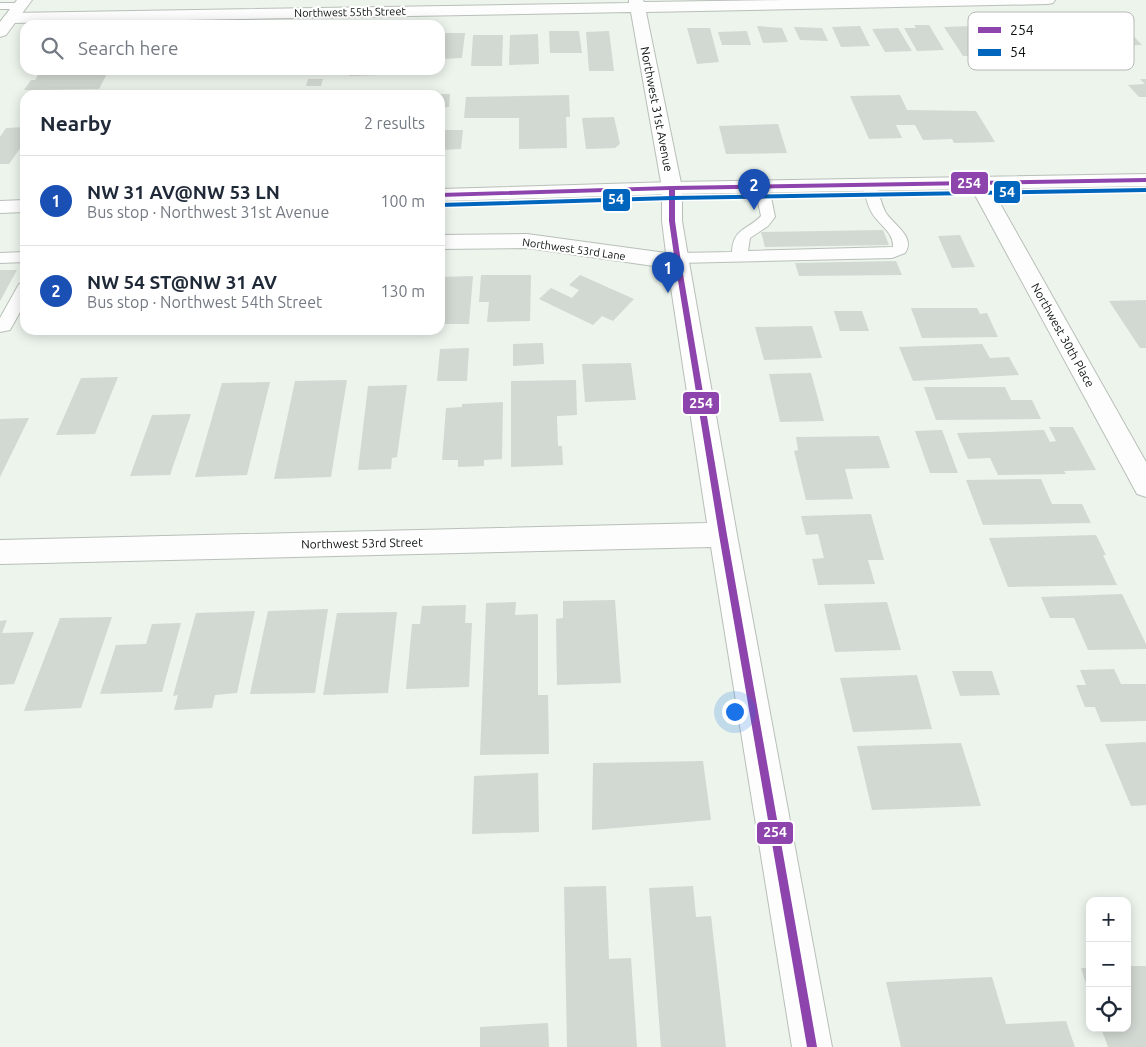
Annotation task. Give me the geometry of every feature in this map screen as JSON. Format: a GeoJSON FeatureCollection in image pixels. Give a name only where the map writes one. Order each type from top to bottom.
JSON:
{"type":"FeatureCollection","features":[{"type":"Feature","properties":{"kind":"street","name":"Northwest 55th Street"},"geometry":{"type":"LineString","coordinates":[[19,8],[1048,0]]}},
{"type":"Feature","properties":{"kind":"street","name":"Northwest 31st Avenue"},"geometry":{"type":"LineString","coordinates":[[637,3],[672,188],[672,221],[678,260],[723,535],[812,1047]]}},
{"type":"Feature","properties":{"kind":"street"},"geometry":{"type":"LineString","coordinates":[[0,32],[19,8]]}},
{"type":"Feature","properties":{"kind":"street"},"geometry":{"type":"LineString","coordinates":[[445,195],[672,188],[1146,180]]}},
{"type":"Feature","properties":{"kind":"street","name":"Northwest 30th Place"},"geometry":{"type":"LineString","coordinates":[[979,184],[1146,486]]}},
{"type":"Feature","properties":{"kind":"street"},"geometry":{"type":"LineString","coordinates":[[0,207],[20,206]]}},
{"type":"Feature","properties":{"kind":"street","name":"Northwest 53rd Lane"},"geometry":{"type":"LineString","coordinates":[[445,242],[527,241],[640,258],[678,260]]}},
{"type":"Feature","properties":{"kind":"street","name":"Northwest 53rd Street"},"geometry":{"type":"LineString","coordinates":[[0,552],[723,535]]}},
{"type":"Feature","properties":{"kind":"lane"},"geometry":{"type":"LineString","coordinates":[[0,6],[19,8]]}},
{"type":"Feature","properties":{"kind":"lane"},"geometry":{"type":"LineString","coordinates":[[678,260],[740,256],[892,252],[900,250],[902,244],[897,232],[879,212],[870,186]]}},
{"type":"Feature","properties":{"kind":"lane"},"geometry":{"type":"LineString","coordinates":[[740,256],[739,244],[742,236],[764,222],[768,217],[762,187]]}},
{"type":"Feature","properties":{"kind":"lane"},"geometry":{"type":"LineString","coordinates":[[0,258],[20,257]]}},
{"type":"Feature","properties":{"kind":"lane"},"geometry":{"type":"LineString","coordinates":[[0,326],[4,326],[20,297]]}},
{"type":"Feature","properties":{"kind":"building"},"geometry":{"type":"Polygon","coordinates":[[[914,25],[929,25],[944,50],[917,51],[904,28],[916,28],[914,25]]]}},
{"type":"Feature","properties":{"kind":"building"},"geometry":{"type":"Polygon","coordinates":[[[757,26],[782,28],[788,42],[763,43],[757,26]]]}},
{"type":"Feature","properties":{"kind":"building"},"geometry":{"type":"Polygon","coordinates":[[[860,26],[870,46],[841,47],[832,27],[860,26]]]}},
{"type":"Feature","properties":{"kind":"building"},"geometry":{"type":"Polygon","coordinates":[[[968,26],[968,56],[963,56],[944,27],[968,26]]]}},
{"type":"Feature","properties":{"kind":"building"},"geometry":{"type":"Polygon","coordinates":[[[794,27],[822,28],[828,41],[800,40],[794,27]]]}},
{"type":"Feature","properties":{"kind":"building"},"geometry":{"type":"Polygon","coordinates":[[[687,28],[710,28],[719,62],[697,64],[687,28]]]}},
{"type":"Feature","properties":{"kind":"building"},"geometry":{"type":"Polygon","coordinates":[[[898,28],[912,51],[885,52],[872,29],[898,28]]]}},
{"type":"Feature","properties":{"kind":"building"},"geometry":{"type":"Polygon","coordinates":[[[549,31],[579,31],[582,53],[550,53],[549,31]]]}},
{"type":"Feature","properties":{"kind":"building"},"geometry":{"type":"Polygon","coordinates":[[[609,31],[614,71],[589,71],[586,32],[609,31]]]}},
{"type":"Feature","properties":{"kind":"building"},"geometry":{"type":"Polygon","coordinates":[[[747,31],[751,45],[722,45],[718,32],[747,31]]]}},
{"type":"Feature","properties":{"kind":"building"},"geometry":{"type":"Polygon","coordinates":[[[445,33],[465,33],[462,58],[445,59],[445,33]]]}},
{"type":"Feature","properties":{"kind":"building"},"geometry":{"type":"Polygon","coordinates":[[[538,34],[539,64],[509,65],[510,35],[538,34]]]}},
{"type":"Feature","properties":{"kind":"building"},"geometry":{"type":"Polygon","coordinates":[[[473,35],[503,35],[502,66],[471,66],[473,35]]]}},
{"type":"Feature","properties":{"kind":"building"},"geometry":{"type":"Polygon","coordinates":[[[1134,37],[1142,45],[1134,45],[1134,37]]]}},
{"type":"Feature","properties":{"kind":"building"},"geometry":{"type":"Polygon","coordinates":[[[38,75],[106,75],[99,89],[24,90],[31,80],[35,80],[38,75]]]}},
{"type":"Feature","properties":{"kind":"building"},"geometry":{"type":"Polygon","coordinates":[[[308,79],[323,79],[321,86],[306,86],[308,79]]]}},
{"type":"Feature","properties":{"kind":"building"},"geometry":{"type":"Polygon","coordinates":[[[1140,79],[1146,79],[1146,97],[1139,97],[1128,85],[1145,84],[1140,79]]]}},
{"type":"Feature","properties":{"kind":"building"},"geometry":{"type":"Polygon","coordinates":[[[445,94],[450,94],[449,107],[445,107],[445,94]]]}},
{"type":"Feature","properties":{"kind":"building"},"geometry":{"type":"Polygon","coordinates":[[[569,95],[570,117],[566,117],[567,148],[519,149],[519,118],[464,118],[466,97],[569,95]]]}},
{"type":"Feature","properties":{"kind":"building"},"geometry":{"type":"Polygon","coordinates":[[[900,95],[907,110],[976,111],[995,142],[954,143],[952,139],[923,140],[915,125],[896,125],[902,138],[869,139],[850,96],[900,95]]]}},
{"type":"Feature","properties":{"kind":"building"},"geometry":{"type":"Polygon","coordinates":[[[614,117],[620,144],[615,148],[586,149],[582,118],[614,117]]]}},
{"type":"Feature","properties":{"kind":"building"},"geometry":{"type":"Polygon","coordinates":[[[778,124],[787,153],[726,154],[719,126],[778,124]]]}},
{"type":"Feature","properties":{"kind":"building"},"geometry":{"type":"Polygon","coordinates":[[[20,127],[20,148],[9,164],[0,164],[0,137],[6,128],[20,127]]]}},
{"type":"Feature","properties":{"kind":"building"},"geometry":{"type":"Polygon","coordinates":[[[445,130],[463,130],[461,149],[445,150],[445,130]]]}},
{"type":"Feature","properties":{"kind":"building"},"geometry":{"type":"Polygon","coordinates":[[[883,230],[889,245],[765,247],[761,232],[883,230]]]}},
{"type":"Feature","properties":{"kind":"building"},"geometry":{"type":"Polygon","coordinates":[[[960,235],[975,267],[952,268],[938,236],[960,235]]]}},
{"type":"Feature","properties":{"kind":"building"},"geometry":{"type":"Polygon","coordinates":[[[896,261],[902,275],[799,276],[795,263],[896,261]]]}},
{"type":"Feature","properties":{"kind":"building"},"geometry":{"type":"Polygon","coordinates":[[[0,270],[17,270],[0,301],[0,270]]]}},
{"type":"Feature","properties":{"kind":"building"},"geometry":{"type":"Polygon","coordinates":[[[481,275],[531,275],[530,321],[487,322],[489,302],[479,302],[481,275]]]}},
{"type":"Feature","properties":{"kind":"building"},"geometry":{"type":"Polygon","coordinates":[[[580,275],[634,299],[613,321],[602,316],[593,325],[539,299],[551,288],[572,298],[579,290],[569,285],[580,275]]]}},
{"type":"Feature","properties":{"kind":"building"},"geometry":{"type":"Polygon","coordinates":[[[473,276],[469,324],[445,324],[445,277],[473,276]]]}},
{"type":"Feature","properties":{"kind":"building"},"geometry":{"type":"Polygon","coordinates":[[[1146,300],[1146,348],[1140,348],[1109,301],[1146,300]]]}},
{"type":"Feature","properties":{"kind":"building"},"geometry":{"type":"Polygon","coordinates":[[[911,308],[977,308],[980,314],[987,313],[998,337],[922,338],[911,308]]]}},
{"type":"Feature","properties":{"kind":"building"},"geometry":{"type":"Polygon","coordinates":[[[834,311],[862,311],[869,331],[840,331],[834,311]]]}},
{"type":"Feature","properties":{"kind":"building"},"geometry":{"type":"Polygon","coordinates":[[[812,326],[822,358],[764,360],[755,327],[812,326]]]}},
{"type":"Feature","properties":{"kind":"building"},"geometry":{"type":"Polygon","coordinates":[[[543,343],[544,364],[513,366],[513,344],[543,343]]]}},
{"type":"Feature","properties":{"kind":"building"},"geometry":{"type":"Polygon","coordinates":[[[982,344],[990,358],[1009,357],[1019,375],[913,381],[899,347],[982,344]]]}},
{"type":"Feature","properties":{"kind":"building"},"geometry":{"type":"Polygon","coordinates":[[[469,348],[467,381],[437,381],[440,349],[469,348]]]}},
{"type":"Feature","properties":{"kind":"building"},"geometry":{"type":"Polygon","coordinates":[[[631,363],[636,400],[585,402],[582,364],[631,363]]]}},
{"type":"Feature","properties":{"kind":"building"},"geometry":{"type":"Polygon","coordinates":[[[811,373],[824,421],[780,422],[769,374],[811,373]]]}},
{"type":"Feature","properties":{"kind":"building"},"geometry":{"type":"Polygon","coordinates":[[[118,377],[95,434],[56,435],[81,378],[118,377]]]}},
{"type":"Feature","properties":{"kind":"building"},"geometry":{"type":"Polygon","coordinates":[[[347,380],[331,477],[274,479],[295,381],[347,380]]]}},
{"type":"Feature","properties":{"kind":"building"},"geometry":{"type":"Polygon","coordinates":[[[576,380],[577,415],[557,416],[558,446],[562,446],[563,465],[511,467],[511,381],[576,380]]]}},
{"type":"Feature","properties":{"kind":"building"},"geometry":{"type":"Polygon","coordinates":[[[270,382],[247,475],[195,477],[222,383],[270,382]]]}},
{"type":"Feature","properties":{"kind":"building"},"geometry":{"type":"Polygon","coordinates":[[[407,385],[397,457],[392,458],[391,469],[358,470],[368,386],[407,385]]]}},
{"type":"Feature","properties":{"kind":"building"},"geometry":{"type":"Polygon","coordinates":[[[924,387],[1005,387],[1011,400],[1032,400],[1041,419],[936,420],[924,387]]]}},
{"type":"Feature","properties":{"kind":"building"},"geometry":{"type":"Polygon","coordinates":[[[503,402],[502,459],[484,460],[484,466],[458,467],[458,460],[442,460],[446,408],[462,407],[462,404],[503,402]]]}},
{"type":"Feature","properties":{"kind":"building"},"geometry":{"type":"Polygon","coordinates":[[[191,414],[170,475],[130,476],[152,415],[191,414]]]}},
{"type":"Feature","properties":{"kind":"building"},"geometry":{"type":"Polygon","coordinates":[[[29,418],[0,477],[0,419],[29,418]]]}},
{"type":"Feature","properties":{"kind":"building"},"geometry":{"type":"Polygon","coordinates":[[[1049,427],[1073,427],[1096,470],[1064,471],[1066,474],[998,475],[990,458],[968,459],[957,433],[1044,430],[1050,442],[1056,441],[1049,427]]]}},
{"type":"Feature","properties":{"kind":"building"},"geometry":{"type":"Polygon","coordinates":[[[942,430],[958,473],[930,473],[915,431],[942,430]]]}},
{"type":"Feature","properties":{"kind":"building"},"geometry":{"type":"Polygon","coordinates":[[[879,436],[890,468],[845,469],[853,499],[806,500],[794,451],[798,450],[796,437],[879,436]]]}},
{"type":"Feature","properties":{"kind":"building"},"geometry":{"type":"Polygon","coordinates":[[[1041,479],[1052,504],[1082,504],[1091,523],[983,525],[966,480],[1041,479]]]}},
{"type":"Feature","properties":{"kind":"building"},"geometry":{"type":"Polygon","coordinates":[[[871,514],[884,560],[868,560],[875,584],[818,585],[812,559],[824,558],[818,534],[806,535],[801,516],[871,514]]]}},
{"type":"Feature","properties":{"kind":"building"},"geometry":{"type":"Polygon","coordinates":[[[1096,535],[1117,585],[1008,587],[989,538],[1096,535]]]}},
{"type":"Feature","properties":{"kind":"building"},"geometry":{"type":"Polygon","coordinates":[[[1122,594],[1146,644],[1146,649],[1088,650],[1074,618],[1050,618],[1041,597],[1122,594]]]}},
{"type":"Feature","properties":{"kind":"building"},"geometry":{"type":"Polygon","coordinates":[[[615,600],[621,683],[557,685],[556,619],[563,618],[563,601],[615,600]]]}},
{"type":"Feature","properties":{"kind":"building"},"geometry":{"type":"Polygon","coordinates":[[[516,602],[515,615],[538,614],[538,695],[548,695],[549,754],[480,755],[486,603],[516,602]]]}},
{"type":"Feature","properties":{"kind":"building"},"geometry":{"type":"Polygon","coordinates":[[[887,602],[901,650],[835,652],[824,604],[887,602]]]}},
{"type":"Feature","properties":{"kind":"building"},"geometry":{"type":"Polygon","coordinates":[[[466,605],[465,623],[472,623],[469,687],[406,689],[412,624],[420,624],[422,606],[466,605]]]}},
{"type":"Feature","properties":{"kind":"building"},"geometry":{"type":"Polygon","coordinates":[[[328,609],[315,693],[250,694],[268,611],[328,609]]]}},
{"type":"Feature","properties":{"kind":"building"},"geometry":{"type":"Polygon","coordinates":[[[255,611],[237,693],[215,695],[212,708],[174,710],[178,695],[173,696],[196,613],[255,611]]]}},
{"type":"Feature","properties":{"kind":"building"},"geometry":{"type":"Polygon","coordinates":[[[397,612],[388,693],[323,695],[337,613],[397,612]]]}},
{"type":"Feature","properties":{"kind":"building"},"geometry":{"type":"Polygon","coordinates":[[[112,617],[81,708],[24,711],[60,618],[112,617]]]}},
{"type":"Feature","properties":{"kind":"building"},"geometry":{"type":"Polygon","coordinates":[[[7,620],[2,633],[34,632],[14,684],[0,685],[0,621],[7,620]]]}},
{"type":"Feature","properties":{"kind":"building"},"geometry":{"type":"Polygon","coordinates":[[[181,623],[162,692],[100,694],[116,645],[146,644],[152,624],[181,623]]]}},
{"type":"Feature","properties":{"kind":"building"},"geometry":{"type":"Polygon","coordinates":[[[1114,669],[1121,684],[1146,684],[1146,721],[1101,722],[1095,707],[1085,707],[1076,685],[1086,685],[1080,670],[1114,669]]]}},
{"type":"Feature","properties":{"kind":"building"},"geometry":{"type":"Polygon","coordinates":[[[952,671],[992,671],[1000,695],[960,696],[952,671]]]}},
{"type":"Feature","properties":{"kind":"building"},"geometry":{"type":"Polygon","coordinates":[[[917,675],[932,729],[853,732],[840,678],[917,675]]]}},
{"type":"Feature","properties":{"kind":"building"},"geometry":{"type":"Polygon","coordinates":[[[1146,742],[1146,805],[1131,806],[1105,744],[1146,742]]]}},
{"type":"Feature","properties":{"kind":"building"},"geometry":{"type":"Polygon","coordinates":[[[961,743],[981,806],[872,810],[857,746],[961,743]]]}},
{"type":"Feature","properties":{"kind":"building"},"geometry":{"type":"Polygon","coordinates":[[[703,761],[711,820],[592,830],[593,763],[703,761]]]}},
{"type":"Feature","properties":{"kind":"building"},"geometry":{"type":"Polygon","coordinates":[[[538,773],[539,832],[472,834],[474,776],[538,773]]]}},
{"type":"Feature","properties":{"kind":"building"},"geometry":{"type":"Polygon","coordinates":[[[606,886],[609,959],[631,958],[637,1047],[567,1047],[564,887],[606,886]]]}},
{"type":"Feature","properties":{"kind":"building"},"geometry":{"type":"Polygon","coordinates":[[[693,886],[696,917],[711,916],[726,1047],[661,1047],[649,888],[693,886]]]}},
{"type":"Feature","properties":{"kind":"building"},"geometry":{"type":"Polygon","coordinates":[[[1131,966],[1146,966],[1146,1047],[1108,1047],[1102,1032],[1131,1032],[1131,966]]]}},
{"type":"Feature","properties":{"kind":"building"},"geometry":{"type":"Polygon","coordinates":[[[1081,968],[1086,968],[1086,984],[1081,968]]]}},
{"type":"Feature","properties":{"kind":"building"},"geometry":{"type":"Polygon","coordinates":[[[992,977],[1006,1024],[1066,1021],[1075,1047],[901,1047],[886,982],[992,977]]]}},
{"type":"Feature","properties":{"kind":"building"},"geometry":{"type":"Polygon","coordinates":[[[548,1023],[549,1047],[480,1047],[480,1027],[548,1023]]]}},
{"type":"Feature","properties":{"kind":"transit line","name":"254"},"geometry":{"type":"LineString","coordinates":[[445,195],[672,188],[1146,180]]}},
{"type":"Feature","properties":{"kind":"transit line","name":"254"},"geometry":{"type":"LineString","coordinates":[[672,188],[672,221],[678,262],[723,535],[812,1047]]}},
{"type":"Feature","properties":{"kind":"transit line","name":"54"},"geometry":{"type":"LineString","coordinates":[[445,205],[672,198],[1146,190]]}},
{"type":"Feature","properties":{"kind":"place","name":"NW 54 ST@NW 31 AV"},"geometry":{"type":"Point","coordinates":[754,210]}},
{"type":"Feature","properties":{"kind":"place","name":"NW 31 AV@NW 53 LN"},"geometry":{"type":"Point","coordinates":[668,293]}}]}
